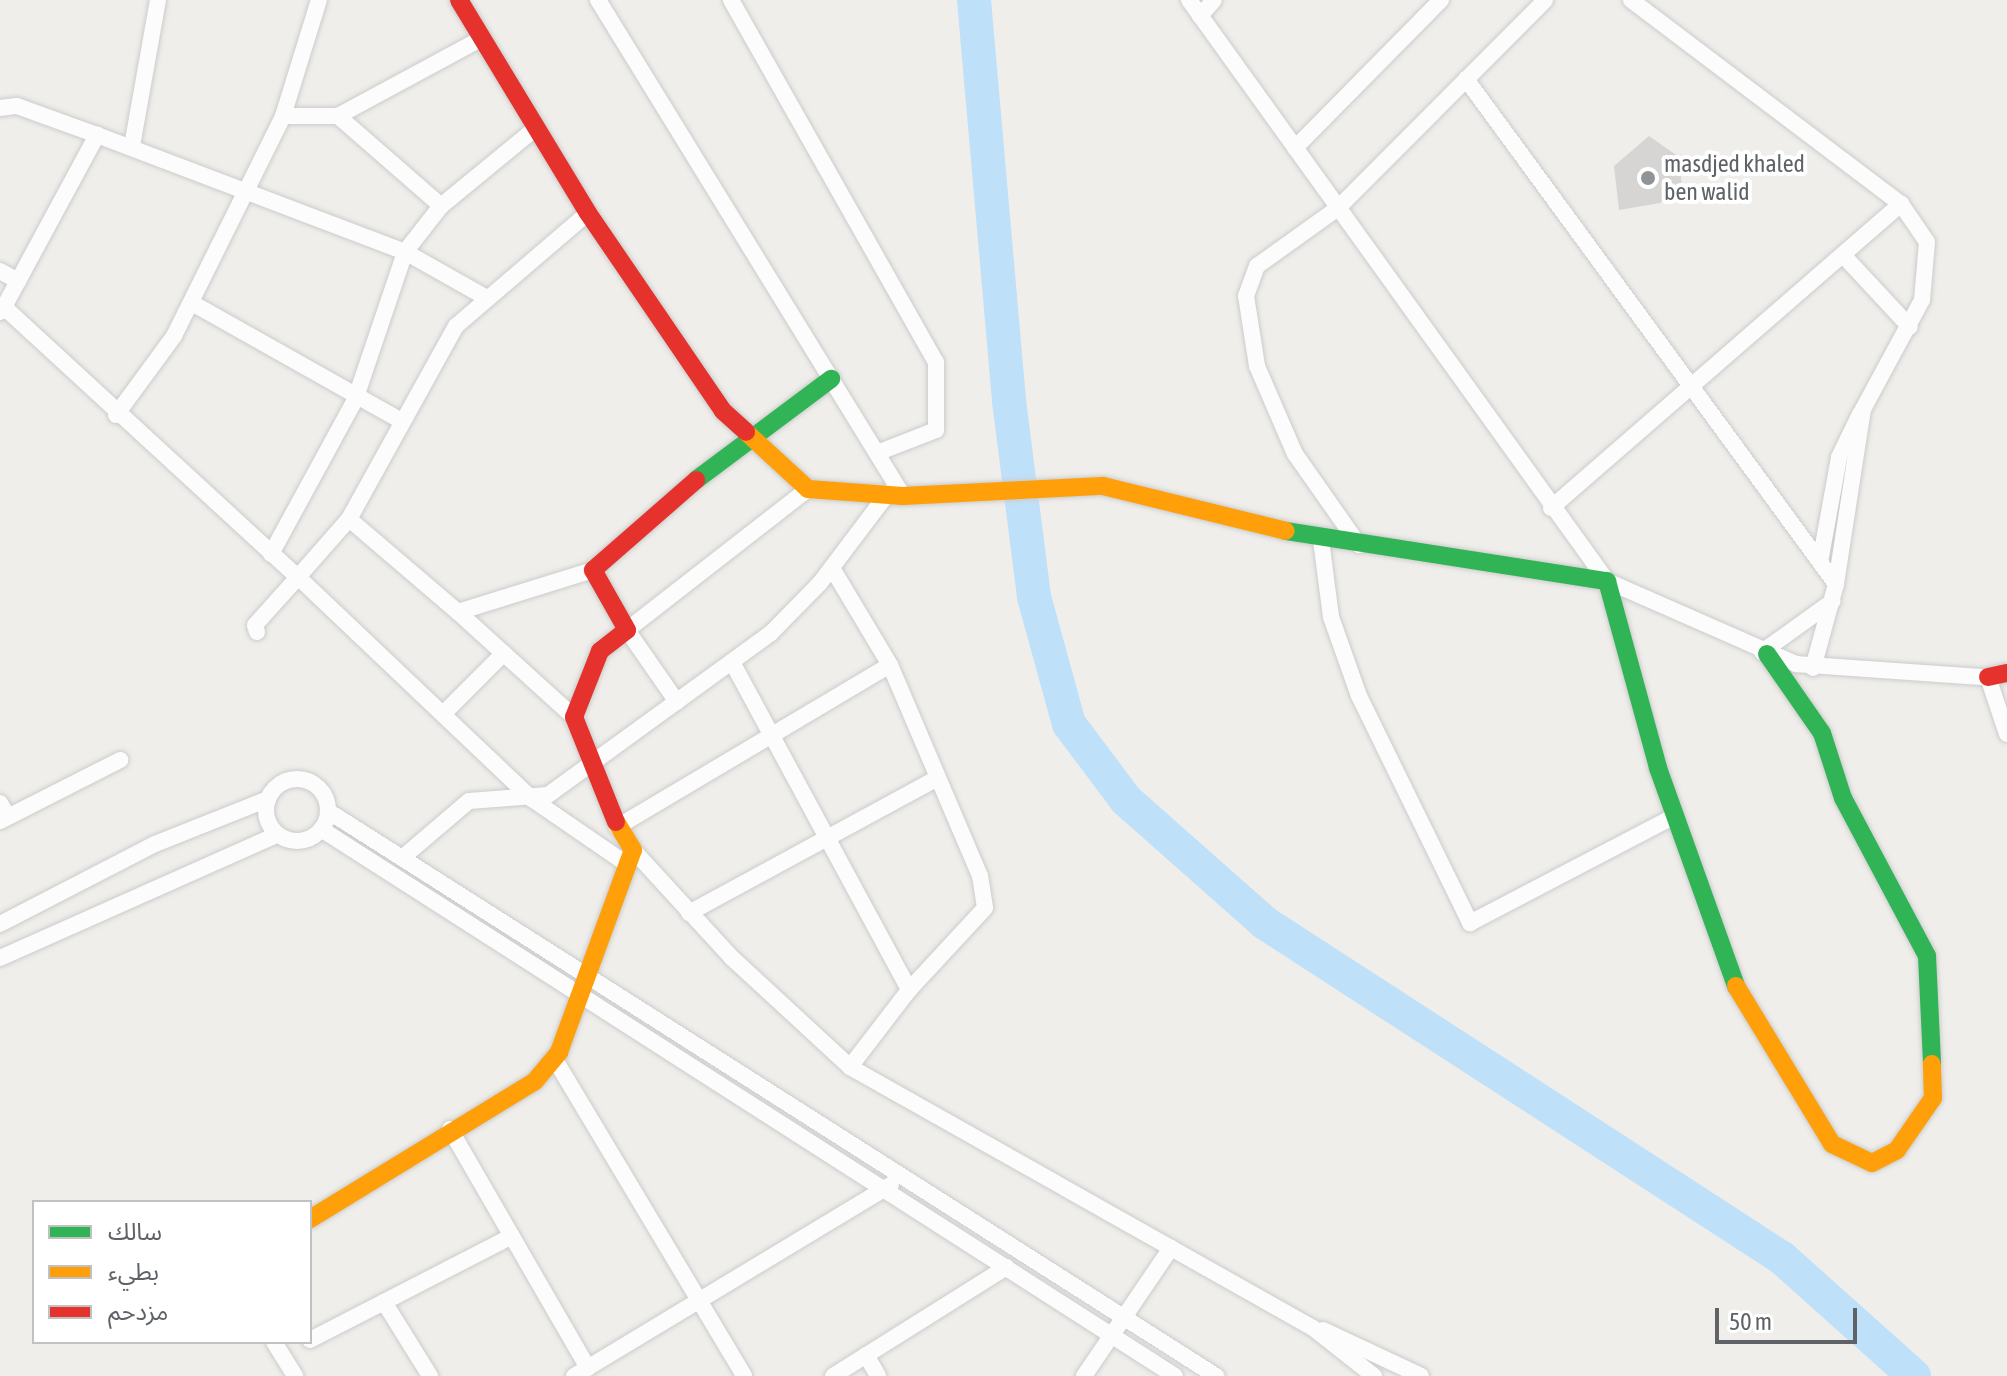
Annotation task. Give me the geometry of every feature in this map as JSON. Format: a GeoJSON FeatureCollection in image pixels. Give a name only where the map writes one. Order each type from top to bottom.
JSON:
{"type":"FeatureCollection","features":[{"type":"Feature","properties":{"kind":"street"},"geometry":{"type":"LineString","coordinates":[[132,146],[158,0]]}},
{"type":"Feature","properties":{"kind":"street"},"geometry":{"type":"LineString","coordinates":[[116,415],[192,303],[248,191],[283,116],[319,0]]}},
{"type":"Feature","properties":{"kind":"street"},"geometry":{"type":"LineString","coordinates":[[459,0],[588,213],[723,411],[808,489],[903,495],[1103,486],[1321,540],[1607,581],[1765,653],[1813,668],[2007,676]]}},
{"type":"Feature","properties":{"kind":"street"},"geometry":{"type":"LineString","coordinates":[[598,0],[903,495]]}},
{"type":"Feature","properties":{"kind":"street"},"geometry":{"type":"LineString","coordinates":[[731,0],[936,362],[936,430],[877,453]]}},
{"type":"Feature","properties":{"kind":"street"},"geometry":{"type":"LineString","coordinates":[[1189,0],[1551,508],[1607,581],[1675,816],[1737,990],[1832,1144],[1872,1163],[1897,1150],[1933,1098],[1927,956],[1843,798],[1822,733],[1765,653]]}},
{"type":"Feature","properties":{"kind":"street"},"geometry":{"type":"LineString","coordinates":[[1200,16],[1214,0]]}},
{"type":"Feature","properties":{"kind":"street"},"geometry":{"type":"LineString","coordinates":[[1295,148],[1441,0]]}},
{"type":"Feature","properties":{"kind":"street"},"geometry":{"type":"LineString","coordinates":[[1359,545],[1295,454],[1257,366],[1246,296],[1257,266],[1338,208],[1545,0]]}},
{"type":"Feature","properties":{"kind":"street"},"geometry":{"type":"LineString","coordinates":[[1631,0],[1901,204],[1921,228],[1930,257],[1910,327],[1839,457],[1820,562]]}},
{"type":"Feature","properties":{"kind":"street"},"geometry":{"type":"LineString","coordinates":[[283,116],[338,116],[482,38]]}},
{"type":"Feature","properties":{"kind":"street"},"geometry":{"type":"LineString","coordinates":[[1466,79],[1690,389],[1820,562],[1834,593]]}},
{"type":"Feature","properties":{"kind":"street"},"geometry":{"type":"LineString","coordinates":[[0,108],[17,106],[132,146],[405,252],[485,297]]}},
{"type":"Feature","properties":{"kind":"street"},"geometry":{"type":"LineString","coordinates":[[338,116],[441,206]]}},
{"type":"Feature","properties":{"kind":"street"},"geometry":{"type":"LineString","coordinates":[[271,554],[355,400],[405,252],[441,206],[536,128]]}},
{"type":"Feature","properties":{"kind":"street"},"geometry":{"type":"LineString","coordinates":[[97,135],[2,310],[298,577],[532,799],[631,857],[850,1067],[1313,1328],[1421,1376]]}},
{"type":"Feature","properties":{"kind":"street"},"geometry":{"type":"LineString","coordinates":[[1551,508],[1901,204]]}},
{"type":"Feature","properties":{"kind":"street"},"geometry":{"type":"LineString","coordinates":[[257,632],[255,625],[349,519],[400,420],[456,326],[485,297],[588,213]]}},
{"type":"Feature","properties":{"kind":"street"},"geometry":{"type":"LineString","coordinates":[[1843,255],[1910,327]]}},
{"type":"Feature","properties":{"kind":"street"},"geometry":{"type":"LineString","coordinates":[[0,271],[18,281]]}},
{"type":"Feature","properties":{"kind":"street"},"geometry":{"type":"LineString","coordinates":[[192,303],[355,400],[400,420]]}},
{"type":"Feature","properties":{"kind":"street"},"geometry":{"type":"LineString","coordinates":[[458,612],[593,570],[635,526],[753,441],[831,379]]}},
{"type":"Feature","properties":{"kind":"street"},"geometry":{"type":"LineString","coordinates":[[1813,668],[1834,593],[1863,409]]}},
{"type":"Feature","properties":{"kind":"street"},"geometry":{"type":"LineString","coordinates":[[574,717],[600,651],[808,489]]}},
{"type":"Feature","properties":{"kind":"street"},"geometry":{"type":"LineString","coordinates":[[402,858],[469,801],[532,799],[595,761],[677,702],[770,634],[903,495]]}},
{"type":"Feature","properties":{"kind":"street"},"geometry":{"type":"LineString","coordinates":[[312,1218],[450,1129],[535,1081],[554,1058],[591,979],[631,857],[617,827],[595,761],[574,717],[349,519]]}},
{"type":"Feature","properties":{"kind":"street"},"geometry":{"type":"LineString","coordinates":[[1321,540],[1331,617],[1359,696],[1470,923],[1675,816]]}},
{"type":"Feature","properties":{"kind":"street"},"geometry":{"type":"LineString","coordinates":[[832,568],[890,665],[938,778],[985,908],[909,990],[850,1067]]}},
{"type":"Feature","properties":{"kind":"street"},"geometry":{"type":"LineString","coordinates":[[593,570],[627,630],[677,702]]}},
{"type":"Feature","properties":{"kind":"street"},"geometry":{"type":"LineString","coordinates":[[1765,653],[1834,593]]}},
{"type":"Feature","properties":{"kind":"street"},"geometry":{"type":"LineString","coordinates":[[443,714],[504,653]]}},
{"type":"Feature","properties":{"kind":"street"},"geometry":{"type":"LineString","coordinates":[[732,662],[773,735],[823,838],[909,990]]}},
{"type":"Feature","properties":{"kind":"street"},"geometry":{"type":"LineString","coordinates":[[617,827],[890,665]]}},
{"type":"Feature","properties":{"kind":"street"},"geometry":{"type":"LineString","coordinates":[[1988,677],[2007,693]]}},
{"type":"Feature","properties":{"kind":"street"},"geometry":{"type":"LineString","coordinates":[[1988,677],[2007,734]]}},
{"type":"Feature","properties":{"kind":"street"},"geometry":{"type":"LineString","coordinates":[[3,814],[120,760]]}},
{"type":"Feature","properties":{"kind":"street"},"geometry":{"type":"LineString","coordinates":[[689,913],[938,778]]}},
{"type":"Feature","properties":{"kind":"street"},"geometry":{"type":"LineString","coordinates":[[0,924],[155,844],[268,799],[289,780],[308,781],[323,793],[328,811],[321,829],[296,841],[278,834],[267,818],[268,799]]}},
{"type":"Feature","properties":{"kind":"street"},"geometry":{"type":"LineString","coordinates":[[328,811],[1128,1317],[1216,1376]]}},
{"type":"Feature","properties":{"kind":"street"},"geometry":{"type":"LineString","coordinates":[[321,829],[581,1001],[1117,1335],[1175,1376]]}},
{"type":"Feature","properties":{"kind":"street"},"geometry":{"type":"LineString","coordinates":[[0,958],[278,834]]}},
{"type":"Feature","properties":{"kind":"street"},"geometry":{"type":"LineString","coordinates":[[554,1058],[744,1376]]}},
{"type":"Feature","properties":{"kind":"street"},"geometry":{"type":"LineString","coordinates":[[450,1129],[512,1236],[581,1372],[702,1305],[885,1191],[901,1176]]}},
{"type":"Feature","properties":{"kind":"street"},"geometry":{"type":"LineString","coordinates":[[312,1339],[512,1236]]}},
{"type":"Feature","properties":{"kind":"street"},"geometry":{"type":"LineString","coordinates":[[1084,1376],[1117,1335],[1171,1248]]}},
{"type":"Feature","properties":{"kind":"street"},"geometry":{"type":"LineString","coordinates":[[833,1376],[1007,1267]]}},
{"type":"Feature","properties":{"kind":"street"},"geometry":{"type":"LineString","coordinates":[[384,1302],[430,1376]]}},
{"type":"Feature","properties":{"kind":"street"},"geometry":{"type":"LineString","coordinates":[[1313,1328],[1374,1376]]}},
{"type":"Feature","properties":{"kind":"street"},"geometry":{"type":"LineString","coordinates":[[278,1348],[295,1376]]}},
{"type":"Feature","properties":{"kind":"street"},"geometry":{"type":"LineString","coordinates":[[866,1355],[878,1376]]}},
{"type":"Feature","properties":{"kind":"building","name":"masdjed khaled ben walid"},"geometry":{"type":"Polygon","coordinates":[[[1649,136],[1679,157],[1682,189],[1660,203],[1619,210],[1614,166],[1649,136]]]}},
{"type":"Feature","properties":{"kind":"waterway"},"geometry":{"type":"LineString","coordinates":[[974,0],[1009,401],[1034,597],[1069,724],[1126,800],[1265,923],[1782,1258],[1914,1376]]}},
{"type":"Feature","properties":{"kind":"traffic: fast"},"geometry":{"type":"LineString","coordinates":[[696,480],[831,379]]}},
{"type":"Feature","properties":{"kind":"traffic: fast"},"geometry":{"type":"LineString","coordinates":[[1286,531],[1607,581],[1658,768],[1736,986]]}},
{"type":"Feature","properties":{"kind":"traffic: fast"},"geometry":{"type":"LineString","coordinates":[[1767,654],[1822,733],[1843,798],[1927,956],[1932,1064]]}},
{"type":"Feature","properties":{"kind":"traffic: slow"},"geometry":{"type":"LineString","coordinates":[[746,432],[808,489],[903,496],[1103,486],[1286,531]]}},
{"type":"Feature","properties":{"kind":"traffic: slow"},"geometry":{"type":"LineString","coordinates":[[312,1218],[535,1081],[559,1052],[633,850],[616,822]]}},
{"type":"Feature","properties":{"kind":"traffic: slow"},"geometry":{"type":"LineString","coordinates":[[1736,986],[1832,1144],[1872,1163],[1897,1150],[1933,1098],[1932,1064]]}},
{"type":"Feature","properties":{"kind":"traffic: jam"},"geometry":{"type":"LineString","coordinates":[[459,0],[588,213],[723,411],[746,432]]}},
{"type":"Feature","properties":{"kind":"traffic: jam"},"geometry":{"type":"LineString","coordinates":[[616,822],[574,717],[600,651],[627,630],[593,570],[696,480]]}},
{"type":"Feature","properties":{"kind":"traffic: jam"},"geometry":{"type":"LineString","coordinates":[[1988,677],[2007,673]]}},
{"type":"Feature","properties":{"kind":"place","name":"masdjed khaled ben walid"},"geometry":{"type":"Point","coordinates":[1648,178]}}]}
